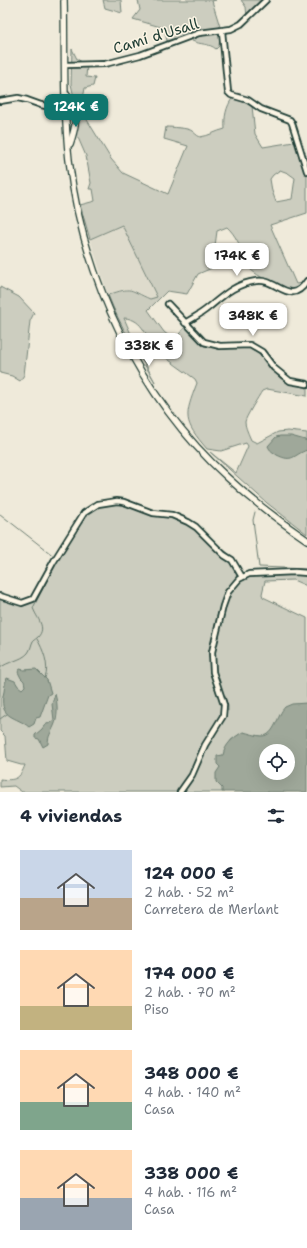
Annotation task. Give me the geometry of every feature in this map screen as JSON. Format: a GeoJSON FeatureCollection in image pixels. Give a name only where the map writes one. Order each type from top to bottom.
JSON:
{"type":"FeatureCollection","features":[{"type":"Feature","properties":{"kind":"main road"},"geometry":{"type":"LineString","coordinates":[[64,0],[68,148],[77,206],[89,255],[110,311],[143,373],[169,411],[213,464],[256,503],[307,540]]}},
{"type":"Feature","properties":{"kind":"main road"},"geometry":{"type":"LineString","coordinates":[[66,93],[74,114],[72,135],[68,148]]}},
{"type":"Feature","properties":{"kind":"main road"},"geometry":{"type":"LineString","coordinates":[[66,110],[74,114]]}},
{"type":"Feature","properties":{"kind":"street","name":"Camí d'Usall"},"geometry":{"type":"LineString","coordinates":[[66,65],[105,64],[140,55],[199,33],[231,29],[241,24],[266,0]]}},
{"type":"Feature","properties":{"kind":"street"},"geometry":{"type":"LineString","coordinates":[[222,31],[228,92],[231,95],[248,100],[261,108],[290,120],[307,171]]}},
{"type":"Feature","properties":{"kind":"street"},"geometry":{"type":"LineString","coordinates":[[0,101],[18,98],[41,105],[66,110]]}},
{"type":"Feature","properties":{"kind":"street"},"geometry":{"type":"LineString","coordinates":[[185,323],[209,308],[235,286],[262,280],[287,292],[296,292],[300,290],[307,281]]}},
{"type":"Feature","properties":{"kind":"street"},"geometry":{"type":"LineString","coordinates":[[168,304],[199,338],[210,345],[250,345],[262,352],[274,368],[290,381],[307,384]]}},
{"type":"Feature","properties":{"kind":"street"},"geometry":{"type":"LineString","coordinates":[[0,596],[22,603],[33,599],[54,561],[84,513],[98,504],[117,501],[124,502],[153,513],[172,515],[188,522],[196,527],[224,555],[232,560],[242,577]]}},
{"type":"Feature","properties":{"kind":"street"},"geometry":{"type":"LineString","coordinates":[[180,792],[192,775],[205,745],[223,716],[224,705],[213,672],[212,652],[225,598],[235,583],[242,577],[254,573],[307,573]]}},
{"type":"Feature","properties":{"kind":"shaded area"},"geometry":{"type":"Polygon","coordinates":[[[103,0],[121,0],[122,13],[105,8],[103,0]]]}},
{"type":"Feature","properties":{"kind":"shaded area"},"geometry":{"type":"Polygon","coordinates":[[[138,0],[216,0],[212,1],[221,30],[219,46],[216,49],[211,46],[192,41],[192,37],[189,35],[167,41],[164,28],[133,19],[140,10],[138,0]]]}},
{"type":"Feature","properties":{"kind":"shaded area"},"geometry":{"type":"Polygon","coordinates":[[[241,0],[265,0],[247,17],[246,7],[241,0]]]}},
{"type":"Feature","properties":{"kind":"shaded area"},"geometry":{"type":"Polygon","coordinates":[[[72,49],[77,59],[87,65],[86,77],[95,78],[93,86],[85,88],[81,110],[111,159],[123,173],[168,194],[188,146],[164,139],[166,127],[187,129],[200,137],[225,129],[226,112],[233,97],[252,106],[255,134],[263,147],[300,141],[307,168],[307,213],[270,225],[296,284],[305,282],[301,287],[296,290],[286,289],[271,283],[252,271],[248,267],[233,233],[227,227],[217,231],[212,268],[198,274],[187,294],[167,291],[148,310],[164,332],[174,340],[185,327],[204,346],[224,349],[248,347],[256,351],[280,378],[289,384],[307,386],[307,396],[267,389],[262,391],[245,422],[246,429],[251,440],[257,443],[278,432],[288,431],[307,433],[307,534],[267,503],[210,452],[236,473],[248,446],[246,443],[221,451],[207,449],[193,432],[188,418],[188,411],[197,383],[195,379],[158,351],[141,326],[131,319],[124,318],[137,348],[155,382],[124,329],[108,295],[130,290],[150,299],[157,297],[122,225],[90,239],[80,205],[95,201],[93,189],[89,189],[91,183],[86,156],[76,133],[78,116],[71,84],[72,49]],[[280,170],[270,179],[276,202],[292,199],[295,178],[280,170]]]}},
{"type":"Feature","properties":{"kind":"shaded area"},"geometry":{"type":"Polygon","coordinates":[[[122,225],[157,298],[151,299],[135,291],[124,289],[108,295],[90,239],[122,225]]]}},
{"type":"Feature","properties":{"kind":"shaded area"},"geometry":{"type":"Polygon","coordinates":[[[0,287],[19,297],[34,313],[30,321],[24,375],[20,381],[12,376],[0,373],[0,287]]]}},
{"type":"Feature","properties":{"kind":"shaded area"},"geometry":{"type":"Polygon","coordinates":[[[291,436],[305,440],[307,442],[307,450],[290,458],[277,455],[268,446],[276,437],[291,436]]]}},
{"type":"Feature","properties":{"kind":"shaded area"},"geometry":{"type":"Polygon","coordinates":[[[122,502],[176,517],[204,533],[230,555],[228,559],[233,564],[237,577],[227,590],[220,607],[212,639],[210,659],[214,683],[222,702],[228,711],[228,706],[217,678],[214,661],[222,617],[232,591],[239,582],[248,577],[293,574],[307,575],[307,586],[293,580],[265,581],[262,594],[263,597],[307,618],[307,707],[269,737],[240,734],[231,740],[228,746],[224,792],[22,792],[14,786],[0,787],[0,779],[10,780],[16,778],[19,776],[25,765],[7,761],[5,736],[0,731],[0,598],[26,603],[36,599],[46,576],[85,514],[102,505],[122,502]]]}},
{"type":"Feature","properties":{"kind":"shaded area"},"geometry":{"type":"Polygon","coordinates":[[[20,669],[36,669],[47,680],[51,693],[48,695],[40,717],[36,718],[34,724],[29,727],[6,713],[3,703],[5,682],[7,678],[15,681],[22,689],[25,686],[24,681],[18,672],[20,669]]]}},
{"type":"Feature","properties":{"kind":"shaded area"},"geometry":{"type":"Polygon","coordinates":[[[55,694],[57,715],[48,744],[43,747],[39,739],[35,738],[35,735],[46,723],[48,724],[54,720],[52,704],[55,694]]]}},
{"type":"Feature","properties":{"kind":"shaded area"},"geometry":{"type":"Polygon","coordinates":[[[307,703],[307,792],[222,792],[222,788],[216,782],[216,773],[220,767],[217,764],[217,756],[223,755],[230,741],[243,732],[260,736],[270,733],[285,707],[292,704],[307,703]]]}},
{"type":"Feature","properties":{"kind":"waterway"},"geometry":{"type":"LineString","coordinates":[[255,512],[253,520],[259,567],[307,569]]}},
{"type":"Feature","properties":{"kind":"waterway"},"geometry":{"type":"LineString","coordinates":[[0,514],[55,557]]}},
{"type":"Feature","properties":{"kind":"waterway"},"geometry":{"type":"LineString","coordinates":[[0,668],[25,656],[29,652],[33,641],[41,633],[41,626],[33,608],[58,559]]}},
{"type":"Feature","properties":{"kind":"waterway"},"geometry":{"type":"LineString","coordinates":[[37,639],[46,663],[47,668],[45,678]]}},
{"type":"Feature","properties":{"kind":"waterway"},"geometry":{"type":"LineString","coordinates":[[0,719],[7,714]]}}]}
